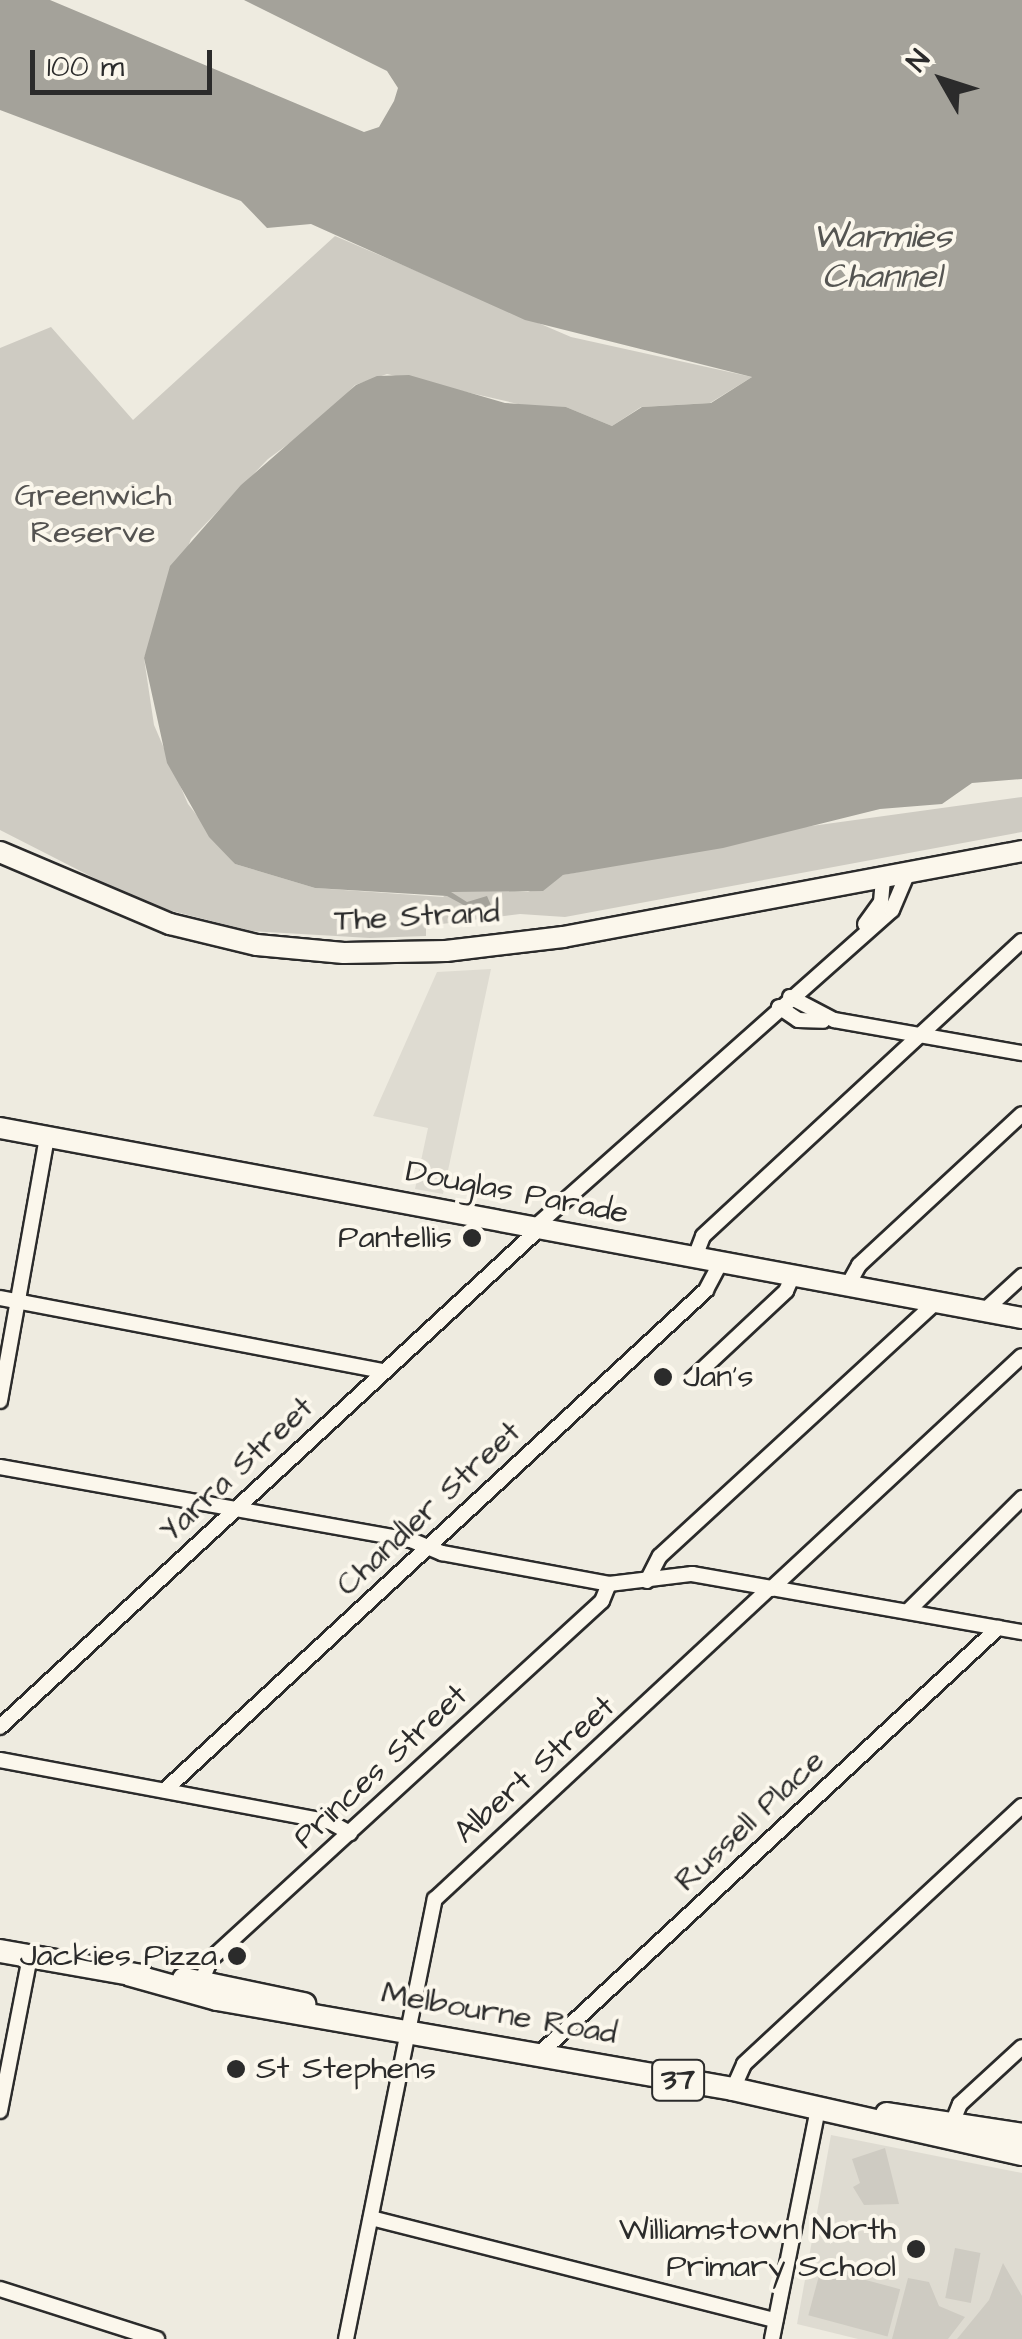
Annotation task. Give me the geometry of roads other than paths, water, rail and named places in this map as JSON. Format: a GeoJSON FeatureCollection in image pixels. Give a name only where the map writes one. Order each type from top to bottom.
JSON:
{"type":"FeatureCollection","features":[{"type":"Feature","properties":{"kind":"main road","name":"Melbourne Road"},"geometry":{"type":"LineString","coordinates":[[0,1952],[818,2108],[952,2130],[1022,2135]]}},
{"type":"Feature","properties":{"kind":"main road","name":"Melbourne Road"},"geometry":{"type":"LineString","coordinates":[[952,2130],[1022,2154]]}},
{"type":"Feature","properties":{"kind":"street","name":"The Strand"},"geometry":{"type":"LineString","coordinates":[[0,852],[170,924],[296,951],[498,945],[894,877],[1022,850]]}},
{"type":"Feature","properties":{"kind":"street","name":"Yarra Street"},"geometry":{"type":"LineString","coordinates":[[0,1726],[512,1254],[531,1226],[574,1196],[859,932],[898,903],[894,877]]}},
{"type":"Feature","properties":{"kind":"street","name":"Yarra Street"},"geometry":{"type":"LineString","coordinates":[[859,932],[894,877]]}},
{"type":"Feature","properties":{"kind":"street"},"geometry":{"type":"LineString","coordinates":[[695,1257],[706,1233],[1022,941]]}},
{"type":"Feature","properties":{"kind":"street"},"geometry":{"type":"LineString","coordinates":[[785,1002],[801,1020],[834,1020],[1022,1053]]}},
{"type":"Feature","properties":{"kind":"street"},"geometry":{"type":"LineString","coordinates":[[848,1285],[860,1265],[1022,1114]]}},
{"type":"Feature","properties":{"kind":"street","name":"Douglas Parade"},"geometry":{"type":"LineString","coordinates":[[0,1128],[1022,1318]]}},
{"type":"Feature","properties":{"kind":"street"},"geometry":{"type":"LineString","coordinates":[[0,1401],[47,1137]]}},
{"type":"Feature","properties":{"kind":"street"},"geometry":{"type":"LineString","coordinates":[[563,1233],[563,1213],[574,1196]]}},
{"type":"Feature","properties":{"kind":"street"},"geometry":{"type":"LineString","coordinates":[[512,1254],[531,1226]]}},
{"type":"Feature","properties":{"kind":"street","name":"Chandler Street"},"geometry":{"type":"LineString","coordinates":[[165,1790],[706,1290],[721,1262]]}},
{"type":"Feature","properties":{"kind":"street"},"geometry":{"type":"LineString","coordinates":[[692,1379],[786,1291],[794,1275]]}},
{"type":"Feature","properties":{"kind":"street"},"geometry":{"type":"LineString","coordinates":[[984,1311],[1022,1276]]}},
{"type":"Feature","properties":{"kind":"street"},"geometry":{"type":"LineString","coordinates":[[0,1298],[384,1371]]}},
{"type":"Feature","properties":{"kind":"street"},"geometry":{"type":"LineString","coordinates":[[647,1581],[673,1547],[936,1302]]}},
{"type":"Feature","properties":{"kind":"street","name":"Albert Street"},"geometry":{"type":"LineString","coordinates":[[346,2339],[435,1899],[1022,1356]]}},
{"type":"Feature","properties":{"kind":"street"},"geometry":{"type":"LineString","coordinates":[[0,1467],[609,1584],[679,1573],[1022,1632]]}},
{"type":"Feature","properties":{"kind":"street"},"geometry":{"type":"LineString","coordinates":[[908,1611],[1022,1498]]}},
{"type":"Feature","properties":{"kind":"street"},"geometry":{"type":"LineString","coordinates":[[673,1547],[667,1562],[679,1573]]}},
{"type":"Feature","properties":{"kind":"street","name":"Princes Street"},"geometry":{"type":"LineString","coordinates":[[198,1988],[210,1959],[603,1600],[609,1584]]}},
{"type":"Feature","properties":{"kind":"street","name":"Russell Place"},"geometry":{"type":"LineString","coordinates":[[538,2055],[998,1628]]}},
{"type":"Feature","properties":{"kind":"street"},"geometry":{"type":"LineString","coordinates":[[0,1760],[330,1822],[350,1834]]}},
{"type":"Feature","properties":{"kind":"street"},"geometry":{"type":"LineString","coordinates":[[733,2090],[744,2064],[1022,1806]]}},
{"type":"Feature","properties":{"kind":"street"},"geometry":{"type":"LineString","coordinates":[[0,2110],[30,1958]]}},
{"type":"Feature","properties":{"kind":"street"},"geometry":{"type":"LineString","coordinates":[[952,2130],[960,2104],[1022,2047]]}},
{"type":"Feature","properties":{"kind":"street"},"geometry":{"type":"LineString","coordinates":[[772,2339],[818,2108]]}},
{"type":"Feature","properties":{"kind":"street"},"geometry":{"type":"LineString","coordinates":[[371,2218],[775,2320]]}},
{"type":"Feature","properties":{"kind":"street"},"geometry":{"type":"LineString","coordinates":[[0,2289],[157,2339]]}},
{"type":"Feature","properties":{"kind":"water","name":"Warmies Channel"},"geometry":{"type":"Polygon","coordinates":[[[0,0],[50,0],[364,132],[379,127],[394,101],[398,88],[387,71],[244,0],[1022,0],[1022,779],[972,783],[942,804],[880,809],[723,848],[563,875],[543,891],[451,892],[467,902],[487,896],[493,910],[482,915],[447,896],[315,888],[235,864],[209,837],[167,763],[144,658],[170,566],[241,485],[356,385],[377,376],[409,375],[505,403],[566,407],[612,426],[642,407],[711,403],[752,377],[525,320],[311,224],[267,228],[241,201],[0,110],[0,0]]]}},
{"type":"Feature","properties":{"kind":"place","name":"Pantellis"},"geometry":{"type":"Point","coordinates":[472,1238]}},
{"type":"Feature","properties":{"kind":"place","name":"Jan's"},"geometry":{"type":"Point","coordinates":[663,1377]}},
{"type":"Feature","properties":{"kind":"place","name":"Jackies Pizza"},"geometry":{"type":"Point","coordinates":[237,1956]}},
{"type":"Feature","properties":{"kind":"place","name":"St Stephens"},"geometry":{"type":"Point","coordinates":[236,2069]}},
{"type":"Feature","properties":{"kind":"place","name":"Williamstown North Primary School"},"geometry":{"type":"Point","coordinates":[916,2249]}},
{"type":"Feature","properties":{"kind":"park label","name":"Greenwich Reserve"},"geometry":{"type":"Point","coordinates":[93,516]}}]}
